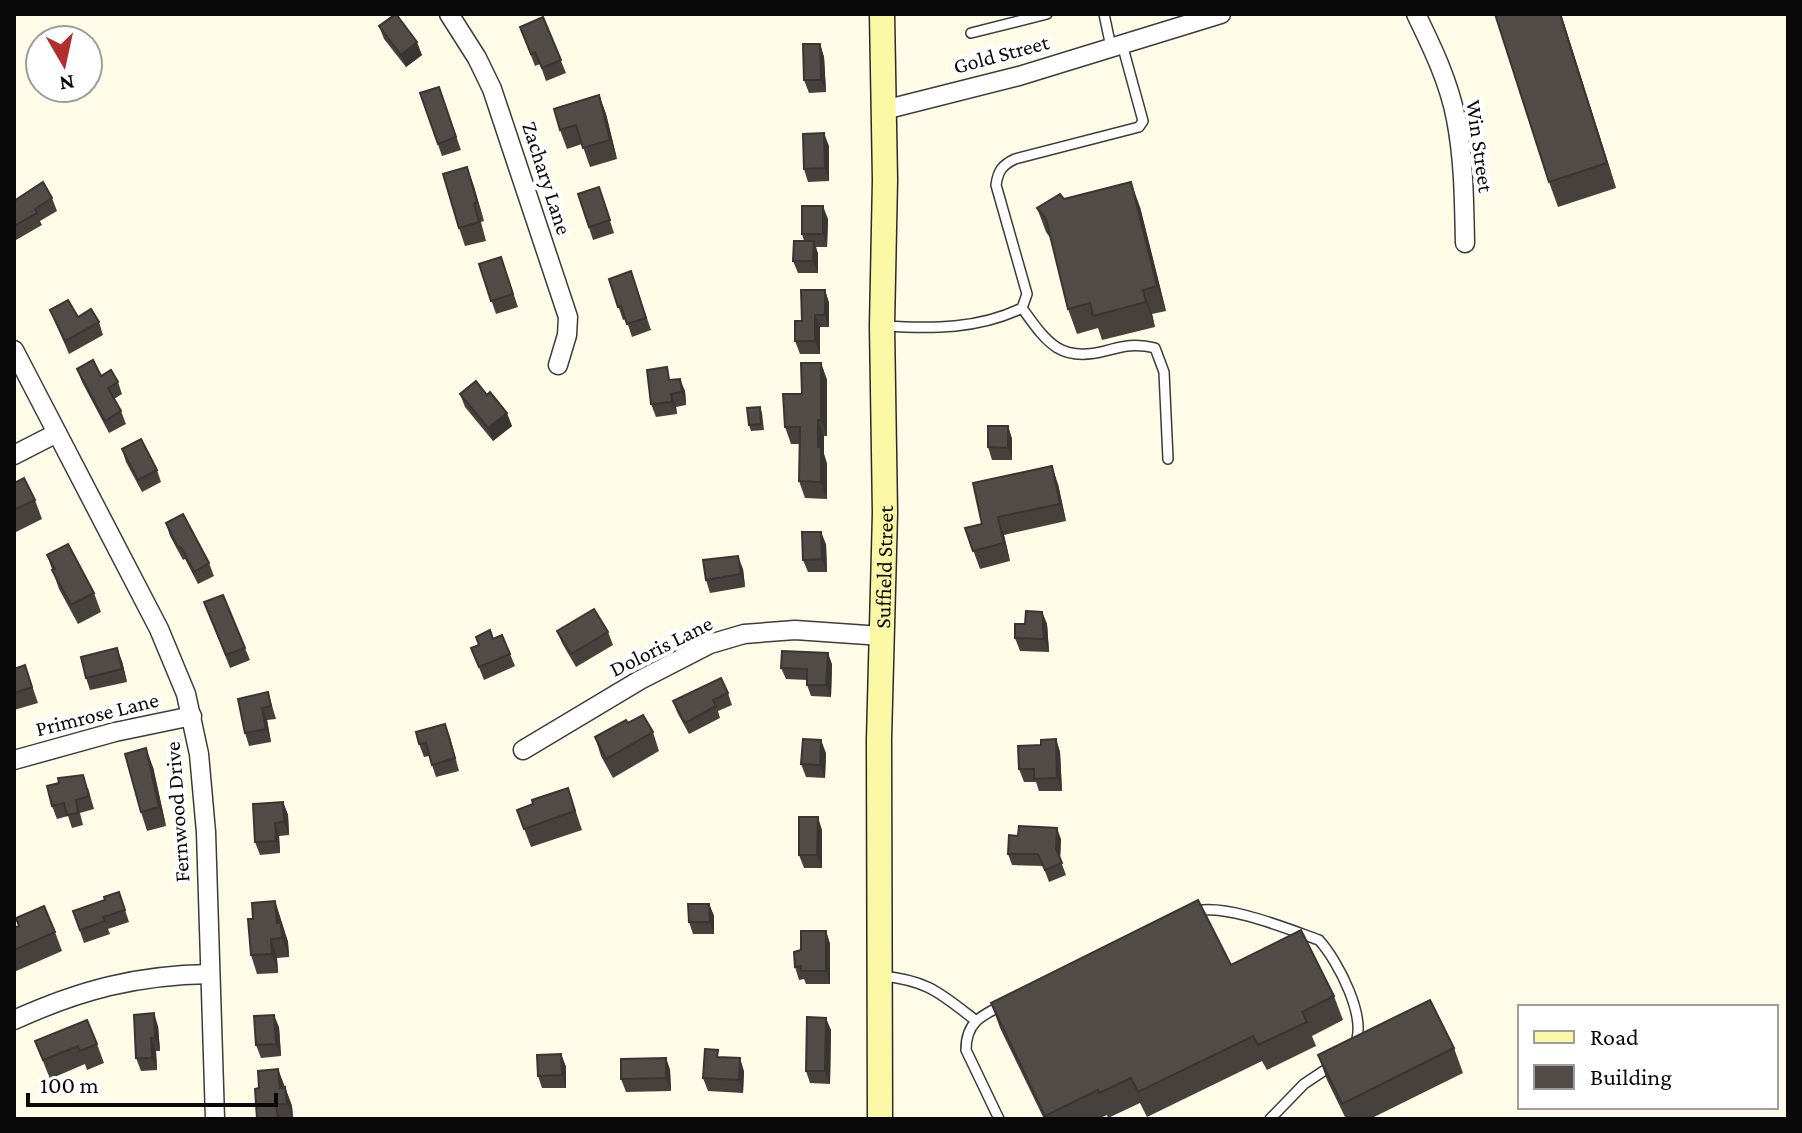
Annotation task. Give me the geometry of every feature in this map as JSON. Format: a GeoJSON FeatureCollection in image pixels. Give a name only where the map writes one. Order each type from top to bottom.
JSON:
{"type":"FeatureCollection","features":[{"type":"Feature","properties":{"kind":"main road","name":"Suffield Street"},"geometry":{"type":"LineString","coordinates":[[880,1119],[879,739],[885,513],[882,14]]}},
{"type":"Feature","properties":{"kind":"street","name":"Zachary Lane"},"geometry":{"type":"LineString","coordinates":[[449,14],[477,58],[492,89],[568,317],[567,335],[558,365]]}},
{"type":"Feature","properties":{"kind":"street","name":"Gold Street"},"geometry":{"type":"LineString","coordinates":[[884,110],[1019,76],[1221,14]]}},
{"type":"Feature","properties":{"kind":"street","name":"Win Street"},"geometry":{"type":"LineString","coordinates":[[1416,14],[1443,75],[1456,116],[1463,166],[1465,243]]}},
{"type":"Feature","properties":{"kind":"street","name":"Fernwood Drive"},"geometry":{"type":"LineString","coordinates":[[14,350],[159,629],[192,716],[206,832],[215,1119]]}},
{"type":"Feature","properties":{"kind":"street"},"geometry":{"type":"LineString","coordinates":[[14,455],[57,433]]}},
{"type":"Feature","properties":{"kind":"street","name":"Doloris Lane"},"geometry":{"type":"LineString","coordinates":[[523,750],[640,680],[710,644],[744,634],[795,630],[882,636]]}},
{"type":"Feature","properties":{"kind":"street","name":"Primrose Lane"},"geometry":{"type":"LineString","coordinates":[[14,760],[115,732],[192,716]]}},
{"type":"Feature","properties":{"kind":"street"},"geometry":{"type":"LineString","coordinates":[[14,1020],[92,989],[166,975],[210,974]]}},
{"type":"Feature","properties":{"kind":"lane"},"geometry":{"type":"LineString","coordinates":[[971,33],[1047,14]]}},
{"type":"Feature","properties":{"kind":"lane"},"geometry":{"type":"LineString","coordinates":[[882,326],[958,326],[1007,315],[1022,308],[1027,294],[996,185],[998,173],[1005,164],[1015,159],[1139,127],[1143,121],[1104,14]]}},
{"type":"Feature","properties":{"kind":"lane"},"geometry":{"type":"LineString","coordinates":[[1022,308],[1044,338],[1059,351],[1079,355],[1138,344],[1155,348],[1164,372],[1168,459]]}},
{"type":"Feature","properties":{"kind":"lane"},"geometry":{"type":"LineString","coordinates":[[1182,915],[1198,910],[1228,912],[1319,940],[1329,951],[1357,1012],[1358,1038],[1347,1055],[1304,1084],[1270,1119]]}},
{"type":"Feature","properties":{"kind":"lane"},"geometry":{"type":"LineString","coordinates":[[881,976],[925,983],[975,1020]]}},
{"type":"Feature","properties":{"kind":"lane"},"geometry":{"type":"LineString","coordinates":[[999,1119],[966,1050],[969,1027],[975,1020],[1008,1002]]}},
{"type":"Feature","properties":{"kind":"building"},"geometry":{"type":"Polygon","coordinates":[[[396,14],[417,42],[401,55],[379,26],[396,14]]]}},
{"type":"Feature","properties":{"kind":"building"},"geometry":{"type":"Polygon","coordinates":[[[1495,14],[1560,14],[1607,163],[1549,182],[1495,14]]]}},
{"type":"Feature","properties":{"kind":"building"},"geometry":{"type":"Polygon","coordinates":[[[543,17],[561,60],[542,68],[535,52],[531,54],[520,27],[543,17]]]}},
{"type":"Feature","properties":{"kind":"building"},"geometry":{"type":"Polygon","coordinates":[[[803,44],[820,44],[821,80],[804,80],[803,44]]]}},
{"type":"Feature","properties":{"kind":"building"},"geometry":{"type":"Polygon","coordinates":[[[439,87],[456,137],[438,144],[420,93],[439,87]]]}},
{"type":"Feature","properties":{"kind":"building"},"geometry":{"type":"Polygon","coordinates":[[[599,95],[610,140],[583,148],[576,125],[560,130],[554,109],[599,95]]]}},
{"type":"Feature","properties":{"kind":"building"},"geometry":{"type":"Polygon","coordinates":[[[824,133],[825,168],[804,169],[803,134],[824,133]]]}},
{"type":"Feature","properties":{"kind":"building"},"geometry":{"type":"Polygon","coordinates":[[[467,167],[479,222],[459,228],[443,174],[467,167]]]}},
{"type":"Feature","properties":{"kind":"building"},"geometry":{"type":"Polygon","coordinates":[[[43,182],[52,198],[35,209],[37,213],[14,226],[14,201],[43,182]]]}},
{"type":"Feature","properties":{"kind":"building"},"geometry":{"type":"Polygon","coordinates":[[[1131,182],[1157,286],[1143,290],[1146,302],[1093,316],[1090,303],[1068,309],[1046,219],[1037,208],[1060,194],[1064,199],[1131,182]]]}},
{"type":"Feature","properties":{"kind":"building"},"geometry":{"type":"Polygon","coordinates":[[[599,187],[610,220],[589,227],[578,194],[599,187]]]}},
{"type":"Feature","properties":{"kind":"building"},"geometry":{"type":"Polygon","coordinates":[[[802,206],[823,206],[823,234],[802,234],[802,206]]]}},
{"type":"Feature","properties":{"kind":"building"},"geometry":{"type":"Polygon","coordinates":[[[794,241],[814,241],[813,261],[793,261],[794,241]]]}},
{"type":"Feature","properties":{"kind":"building"},"geometry":{"type":"Polygon","coordinates":[[[501,257],[513,294],[491,301],[479,264],[501,257]]]}},
{"type":"Feature","properties":{"kind":"building"},"geometry":{"type":"Polygon","coordinates":[[[631,271],[646,318],[627,324],[609,279],[631,271]]]}},
{"type":"Feature","properties":{"kind":"building"},"geometry":{"type":"Polygon","coordinates":[[[801,290],[825,290],[825,315],[815,315],[815,341],[795,341],[795,321],[802,321],[801,290]]]}},
{"type":"Feature","properties":{"kind":"building"},"geometry":{"type":"Polygon","coordinates":[[[68,300],[78,317],[91,309],[99,322],[65,341],[50,310],[68,300]]]}},
{"type":"Feature","properties":{"kind":"building"},"geometry":{"type":"Polygon","coordinates":[[[93,360],[101,376],[111,370],[118,382],[108,388],[121,411],[105,421],[77,369],[93,360]]]}},
{"type":"Feature","properties":{"kind":"building"},"geometry":{"type":"Polygon","coordinates":[[[801,363],[821,363],[818,447],[821,447],[821,482],[799,481],[800,427],[785,427],[783,394],[802,394],[801,363]]]}},
{"type":"Feature","properties":{"kind":"building"},"geometry":{"type":"Polygon","coordinates":[[[667,367],[669,380],[680,379],[682,392],[671,394],[672,402],[651,404],[647,370],[667,367]]]}},
{"type":"Feature","properties":{"kind":"building"},"geometry":{"type":"Polygon","coordinates":[[[476,381],[487,395],[490,392],[507,413],[488,428],[460,394],[476,381]]]}},
{"type":"Feature","properties":{"kind":"building"},"geometry":{"type":"Polygon","coordinates":[[[760,407],[761,424],[749,425],[747,408],[760,407]]]}},
{"type":"Feature","properties":{"kind":"building"},"geometry":{"type":"Polygon","coordinates":[[[988,426],[1008,426],[1008,448],[988,447],[988,426]]]}},
{"type":"Feature","properties":{"kind":"building"},"geometry":{"type":"Polygon","coordinates":[[[141,439],[157,470],[138,480],[122,449],[141,439]]]}},
{"type":"Feature","properties":{"kind":"building"},"geometry":{"type":"Polygon","coordinates":[[[1052,466],[1060,504],[998,517],[1004,543],[973,551],[965,528],[982,524],[973,483],[1052,466]]]}},
{"type":"Feature","properties":{"kind":"building"},"geometry":{"type":"Polygon","coordinates":[[[24,478],[35,500],[14,510],[14,483],[24,478]]]}},
{"type":"Feature","properties":{"kind":"building"},"geometry":{"type":"Polygon","coordinates":[[[183,514],[209,563],[194,572],[166,523],[183,514]]]}},
{"type":"Feature","properties":{"kind":"building"},"geometry":{"type":"Polygon","coordinates":[[[802,532],[821,532],[822,559],[803,560],[802,532]]]}},
{"type":"Feature","properties":{"kind":"building"},"geometry":{"type":"Polygon","coordinates":[[[68,544],[94,593],[71,605],[47,555],[68,544]]]}},
{"type":"Feature","properties":{"kind":"building"},"geometry":{"type":"Polygon","coordinates":[[[738,556],[741,574],[706,580],[703,560],[738,556]]]}},
{"type":"Feature","properties":{"kind":"building"},"geometry":{"type":"Polygon","coordinates":[[[223,595],[245,648],[226,655],[204,602],[223,595]]]}},
{"type":"Feature","properties":{"kind":"building"},"geometry":{"type":"Polygon","coordinates":[[[594,609],[608,632],[571,654],[557,631],[594,609]]]}},
{"type":"Feature","properties":{"kind":"building"},"geometry":{"type":"Polygon","coordinates":[[[1026,611],[1042,612],[1044,639],[1015,638],[1015,624],[1025,624],[1026,611]]]}},
{"type":"Feature","properties":{"kind":"building"},"geometry":{"type":"Polygon","coordinates":[[[490,630],[493,639],[502,635],[510,654],[479,667],[471,648],[479,645],[476,637],[490,630]]]}},
{"type":"Feature","properties":{"kind":"building"},"geometry":{"type":"Polygon","coordinates":[[[117,648],[122,669],[86,678],[81,657],[117,648]]]}},
{"type":"Feature","properties":{"kind":"building"},"geometry":{"type":"Polygon","coordinates":[[[782,651],[828,653],[826,685],[807,685],[807,669],[781,668],[782,651]]]}},
{"type":"Feature","properties":{"kind":"building"},"geometry":{"type":"Polygon","coordinates":[[[25,665],[32,687],[14,693],[14,669],[25,665]]]}},
{"type":"Feature","properties":{"kind":"building"},"geometry":{"type":"Polygon","coordinates":[[[721,678],[728,693],[713,700],[716,706],[685,723],[673,701],[721,678]]]}},
{"type":"Feature","properties":{"kind":"building"},"geometry":{"type":"Polygon","coordinates":[[[268,692],[271,706],[262,708],[266,729],[245,733],[238,699],[268,692]]]}},
{"type":"Feature","properties":{"kind":"building"},"geometry":{"type":"Polygon","coordinates":[[[643,715],[653,732],[606,759],[595,737],[626,720],[628,723],[643,715]]]}},
{"type":"Feature","properties":{"kind":"building"},"geometry":{"type":"Polygon","coordinates":[[[445,724],[455,758],[432,765],[426,743],[419,744],[416,732],[445,724]]]}},
{"type":"Feature","properties":{"kind":"building"},"geometry":{"type":"Polygon","coordinates":[[[803,739],[821,740],[820,765],[801,764],[803,739]]]}},
{"type":"Feature","properties":{"kind":"building"},"geometry":{"type":"Polygon","coordinates":[[[1056,739],[1057,778],[1034,779],[1034,769],[1019,769],[1018,746],[1041,745],[1041,740],[1056,739]]]}},
{"type":"Feature","properties":{"kind":"building"},"geometry":{"type":"Polygon","coordinates":[[[146,748],[159,807],[141,812],[125,754],[146,748]]]}},
{"type":"Feature","properties":{"kind":"building"},"geometry":{"type":"Polygon","coordinates":[[[83,775],[89,796],[76,800],[78,813],[67,815],[64,803],[52,806],[47,786],[59,783],[58,778],[83,775]]]}},
{"type":"Feature","properties":{"kind":"building"},"geometry":{"type":"Polygon","coordinates":[[[568,788],[575,811],[524,829],[517,810],[533,804],[532,800],[568,788]]]}},
{"type":"Feature","properties":{"kind":"building"},"geometry":{"type":"Polygon","coordinates":[[[283,802],[284,822],[275,823],[276,841],[255,842],[253,804],[283,802]]]}},
{"type":"Feature","properties":{"kind":"building"},"geometry":{"type":"Polygon","coordinates":[[[799,817],[818,817],[817,855],[799,855],[799,817]]]}},
{"type":"Feature","properties":{"kind":"building"},"geometry":{"type":"Polygon","coordinates":[[[1019,826],[1057,828],[1056,849],[1062,863],[1045,870],[1038,854],[1008,854],[1009,835],[1018,836],[1019,826]]]}},
{"type":"Feature","properties":{"kind":"building"},"geometry":{"type":"Polygon","coordinates":[[[119,892],[125,910],[103,917],[105,921],[80,930],[73,911],[119,892]]]}},
{"type":"Feature","properties":{"kind":"building"},"geometry":{"type":"Polygon","coordinates":[[[1198,900],[1231,965],[1301,930],[1334,996],[1302,1012],[1307,1022],[1258,1045],[1253,1036],[1138,1092],[1131,1078],[1045,1116],[991,1003],[1198,900]]]}},
{"type":"Feature","properties":{"kind":"building"},"geometry":{"type":"Polygon","coordinates":[[[275,901],[282,938],[271,939],[272,954],[251,955],[248,919],[253,919],[252,903],[275,901]]]}},
{"type":"Feature","properties":{"kind":"building"},"geometry":{"type":"Polygon","coordinates":[[[688,904],[709,904],[710,922],[689,922],[688,904]]]}},
{"type":"Feature","properties":{"kind":"building"},"geometry":{"type":"Polygon","coordinates":[[[44,906],[55,932],[14,950],[14,928],[19,926],[16,918],[44,906]]]}},
{"type":"Feature","properties":{"kind":"building"},"geometry":{"type":"Polygon","coordinates":[[[801,931],[826,931],[826,971],[801,971],[801,966],[795,967],[794,952],[801,950],[801,931]]]}},
{"type":"Feature","properties":{"kind":"building"},"geometry":{"type":"Polygon","coordinates":[[[1430,1000],[1454,1048],[1342,1104],[1318,1055],[1430,1000]]]}},
{"type":"Feature","properties":{"kind":"building"},"geometry":{"type":"Polygon","coordinates":[[[154,1013],[152,1058],[136,1058],[134,1015],[154,1013]]]}},
{"type":"Feature","properties":{"kind":"building"},"geometry":{"type":"Polygon","coordinates":[[[274,1015],[276,1044],[256,1045],[254,1016],[274,1015]]]}},
{"type":"Feature","properties":{"kind":"building"},"geometry":{"type":"Polygon","coordinates":[[[807,1017],[826,1018],[825,1071],[806,1071],[807,1017]]]}},
{"type":"Feature","properties":{"kind":"building"},"geometry":{"type":"Polygon","coordinates":[[[87,1020],[97,1044],[80,1051],[78,1046],[43,1060],[35,1041],[87,1020]]]}},
{"type":"Feature","properties":{"kind":"building"},"geometry":{"type":"Polygon","coordinates":[[[705,1049],[718,1050],[717,1057],[740,1058],[739,1080],[703,1078],[705,1049]]]}},
{"type":"Feature","properties":{"kind":"building"},"geometry":{"type":"Polygon","coordinates":[[[561,1054],[562,1075],[538,1076],[537,1055],[561,1054]]]}},
{"type":"Feature","properties":{"kind":"building"},"geometry":{"type":"Polygon","coordinates":[[[666,1058],[666,1078],[621,1079],[621,1059],[666,1058]]]}},
{"type":"Feature","properties":{"kind":"building"},"geometry":{"type":"Polygon","coordinates":[[[278,1069],[280,1088],[285,1087],[287,1104],[276,1104],[278,1119],[257,1119],[255,1089],[259,1088],[258,1071],[278,1069]]]}}]}
